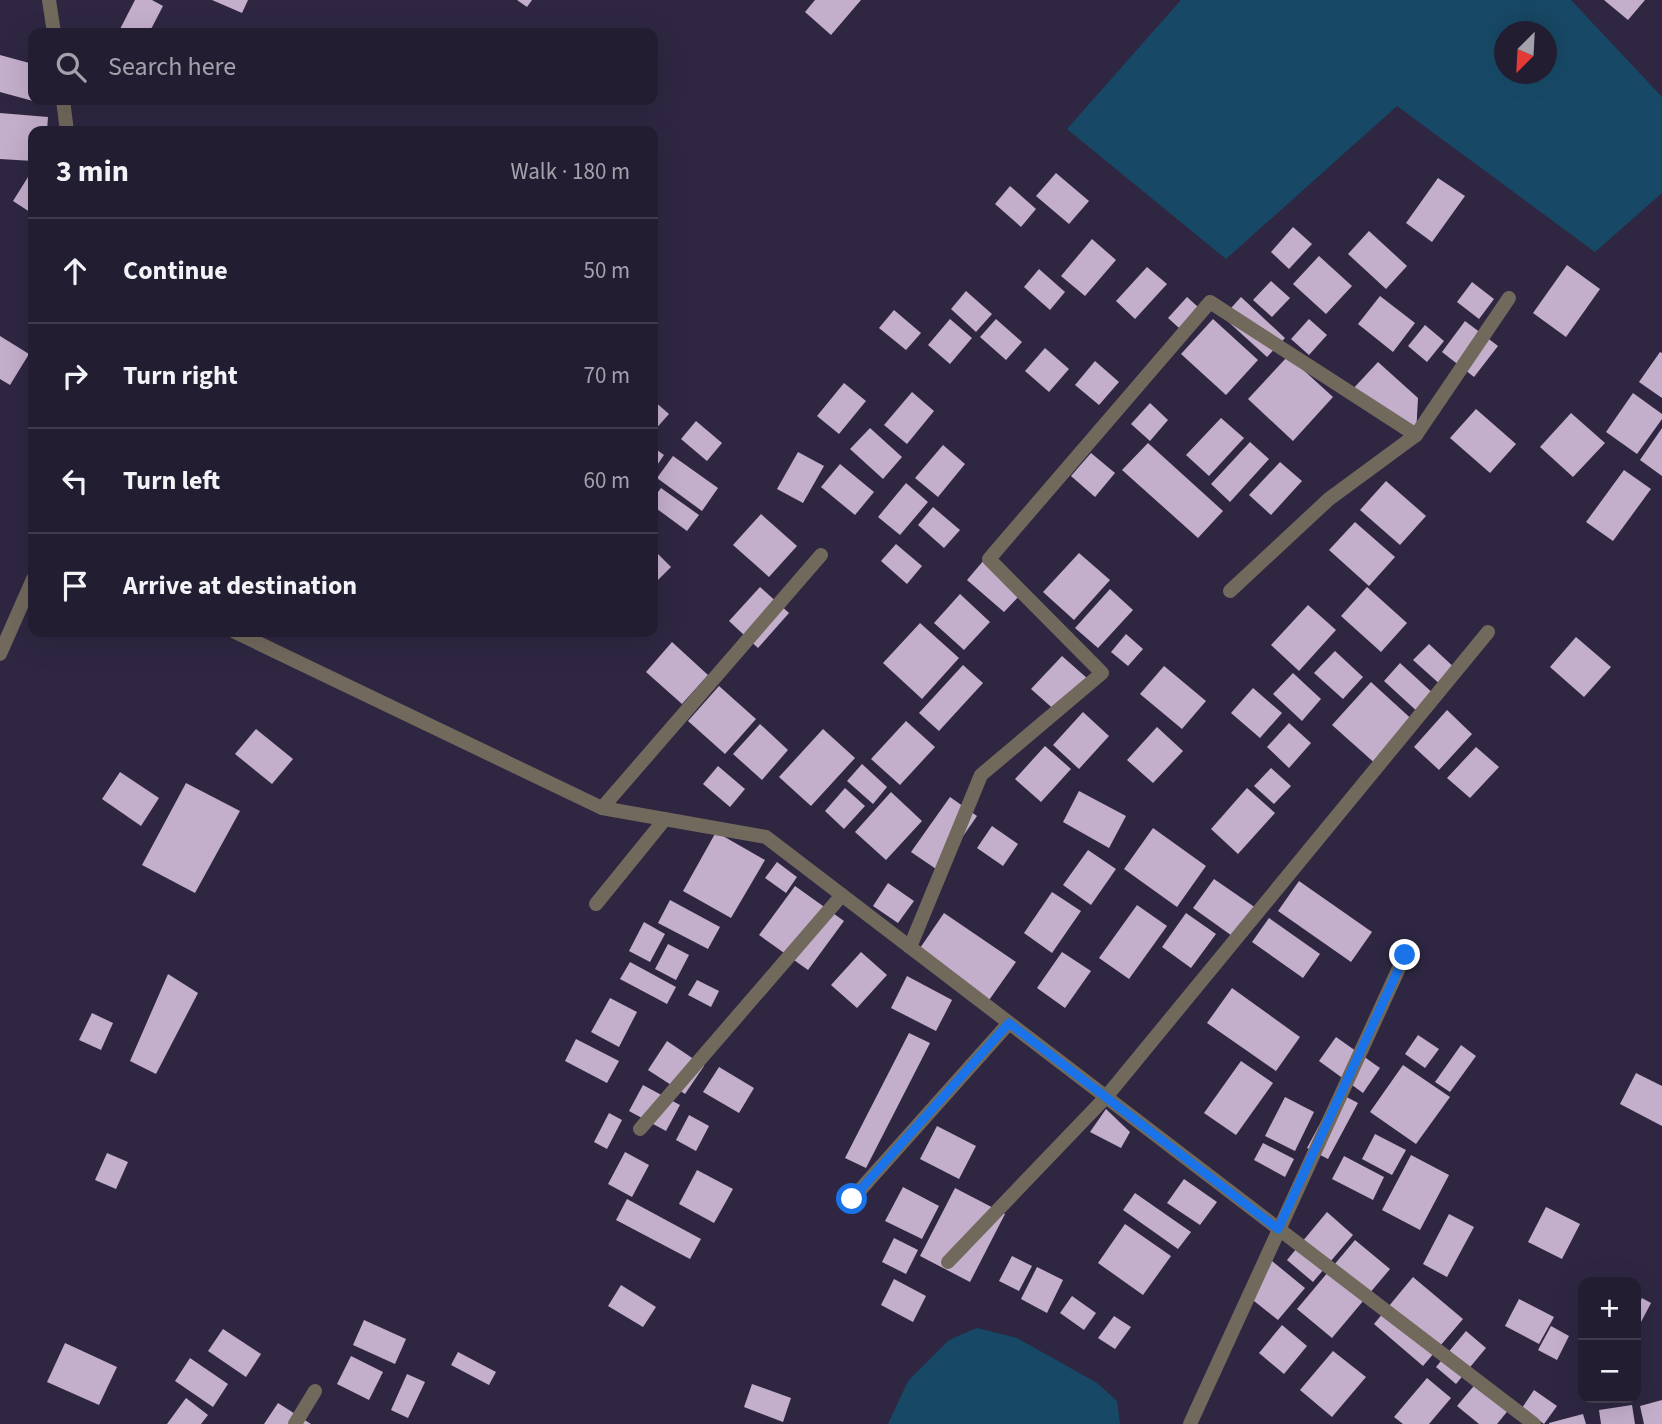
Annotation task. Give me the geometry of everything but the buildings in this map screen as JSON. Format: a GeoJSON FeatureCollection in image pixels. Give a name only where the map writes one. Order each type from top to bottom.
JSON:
{"type":"FeatureCollection","features":[{"type":"Feature","properties":{"kind":"street"},"geometry":{"type":"LineString","coordinates":[[49,0],[53,28]]}},
{"type":"Feature","properties":{"kind":"street"},"geometry":{"type":"LineString","coordinates":[[64,105],[66,126]]}},
{"type":"Feature","properties":{"kind":"street"},"geometry":{"type":"LineString","coordinates":[[1230,591],[1329,499],[1416,435],[1509,298]]}},
{"type":"Feature","properties":{"kind":"street"},"geometry":{"type":"LineString","coordinates":[[909,947],[981,775],[1102,673],[989,559],[1210,302],[1416,435]]}},
{"type":"Feature","properties":{"kind":"street"},"geometry":{"type":"LineString","coordinates":[[602,808],[821,555]]}},
{"type":"Feature","properties":{"kind":"street"},"geometry":{"type":"LineString","coordinates":[[0,654],[28,590]]}},
{"type":"Feature","properties":{"kind":"street"},"geometry":{"type":"LineString","coordinates":[[948,1262],[1106,1097],[1489,632]]}},
{"type":"Feature","properties":{"kind":"street"},"geometry":{"type":"LineString","coordinates":[[245,637],[602,808],[766,837],[1534,1424]]}},
{"type":"Feature","properties":{"kind":"street"},"geometry":{"type":"LineString","coordinates":[[596,904],[665,819]]}},
{"type":"Feature","properties":{"kind":"street"},"geometry":{"type":"LineString","coordinates":[[640,1129],[842,895]]}},
{"type":"Feature","properties":{"kind":"street"},"geometry":{"type":"LineString","coordinates":[[1191,1424],[1405,955]]}},
{"type":"Feature","properties":{"kind":"street"},"geometry":{"type":"LineString","coordinates":[[852,1199],[1009,1023]]}},
{"type":"Feature","properties":{"kind":"street"},"geometry":{"type":"LineString","coordinates":[[295,1424],[315,1391]]}},
{"type":"Feature","properties":{"kind":"water"},"geometry":{"type":"Polygon","coordinates":[[[1181,0],[1571,0],[1662,97],[1662,193],[1595,252],[1397,106],[1226,259],[1067,129],[1181,0]]]}},
{"type":"Feature","properties":{"kind":"water"},"geometry":{"type":"Polygon","coordinates":[[[977,1328],[1017,1338],[1097,1383],[1117,1401],[1120,1424],[888,1424],[908,1381],[949,1340],[977,1328]]]}},
{"type":"Feature","properties":{"kind":"route"},"geometry":{"type":"LineString","coordinates":[[852,1199],[1009,1023],[1278,1229],[1405,955]]}}]}
